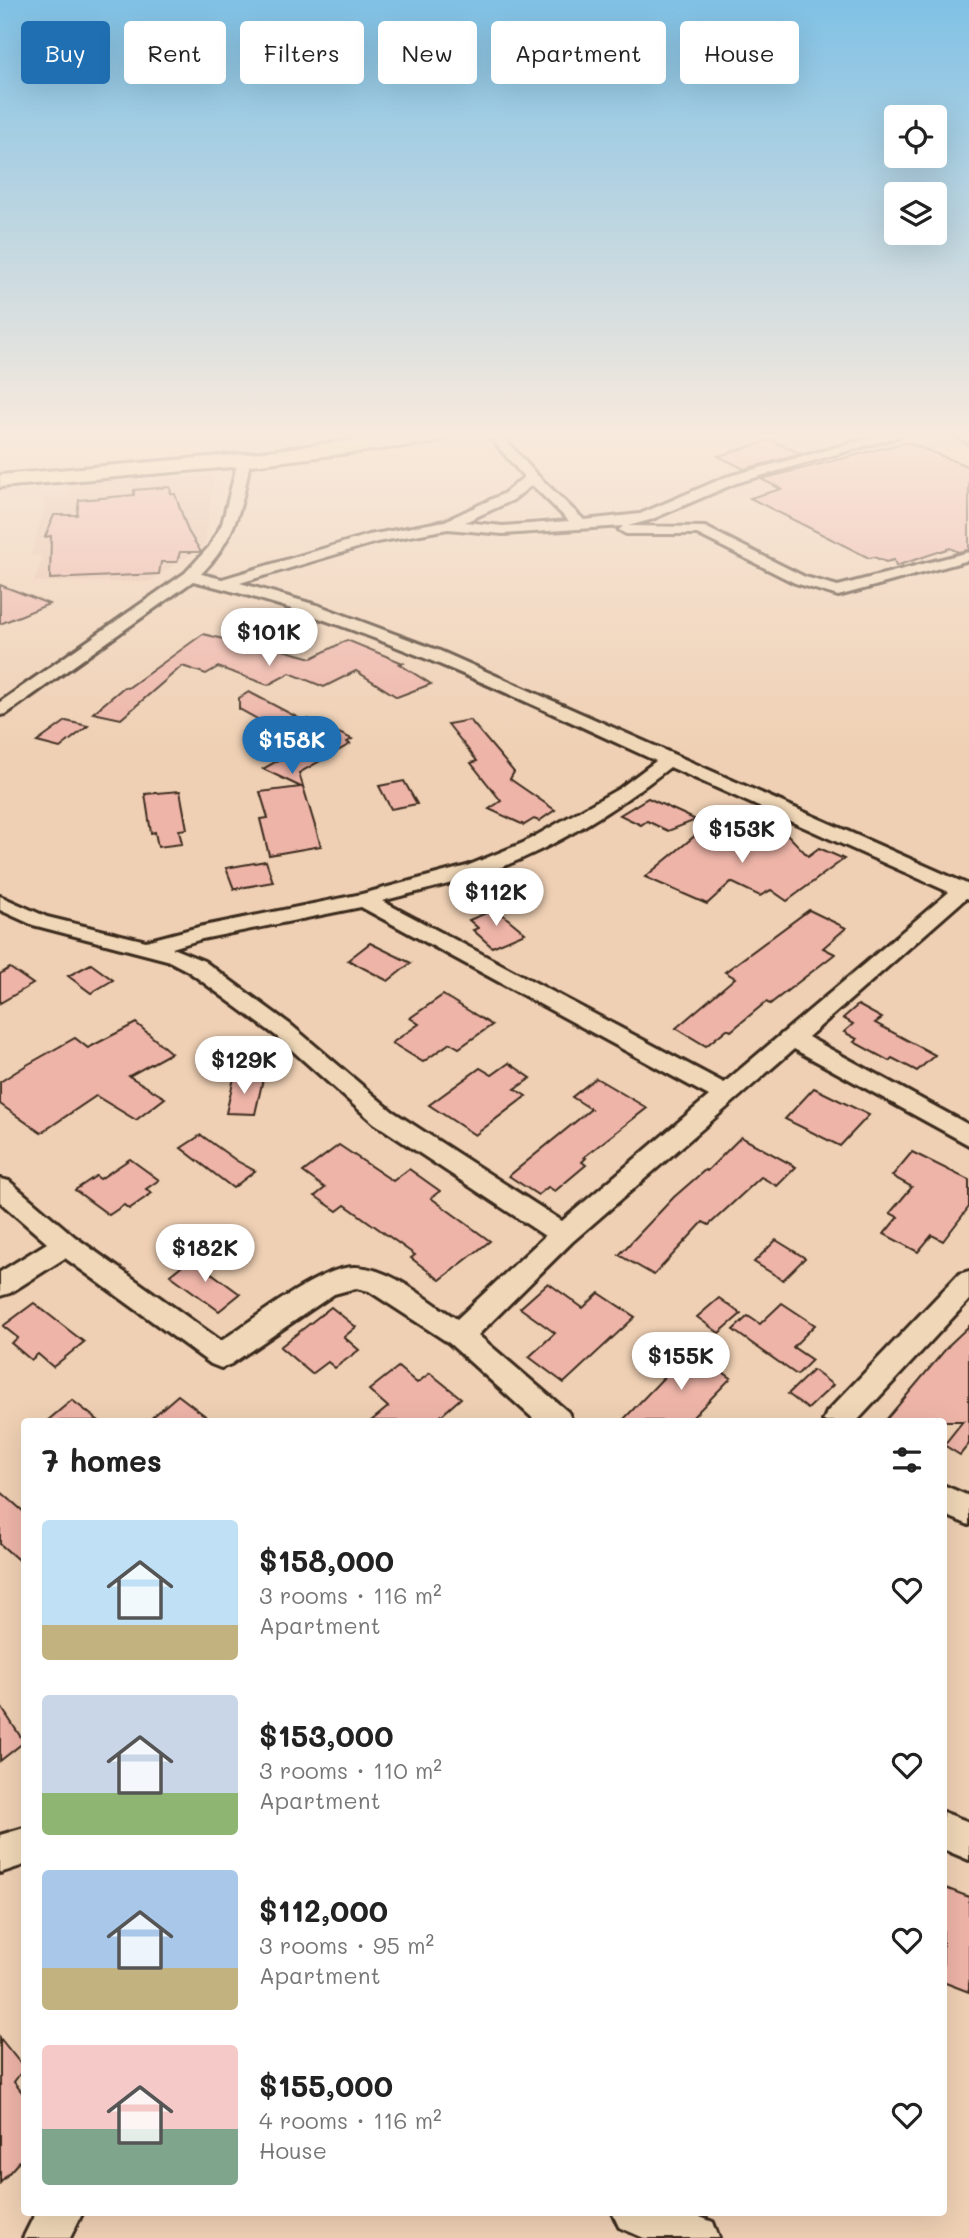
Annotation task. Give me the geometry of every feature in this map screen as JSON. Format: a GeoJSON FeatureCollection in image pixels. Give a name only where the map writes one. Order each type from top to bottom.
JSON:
{"type":"FeatureCollection","features":[{"type":"Feature","properties":{"kind":"street"},"geometry":{"type":"LineString","coordinates":[[0,710],[190,576],[209,559],[222,540]]}},
{"type":"Feature","properties":{"kind":"street"},"geometry":{"type":"LineString","coordinates":[[225,583],[366,540]]}},
{"type":"Feature","properties":{"kind":"street"},"geometry":{"type":"LineString","coordinates":[[721,540],[789,575],[838,591],[969,556]]}},
{"type":"Feature","properties":{"kind":"street"},"geometry":{"type":"LineString","coordinates":[[190,576],[307,606],[429,652],[543,700],[966,892],[563,1235],[459,1335]]}},
{"type":"Feature","properties":{"kind":"street"},"geometry":{"type":"LineString","coordinates":[[150,947],[199,933],[364,900],[446,879],[530,847],[627,792],[669,759]]}},
{"type":"Feature","properties":{"kind":"street"},"geometry":{"type":"LineString","coordinates":[[364,900],[727,1095]]}},
{"type":"Feature","properties":{"kind":"street"},"geometry":{"type":"LineString","coordinates":[[0,902],[40,921],[92,936],[150,947],[176,955],[196,966],[283,1030],[383,1118],[563,1235]]}},
{"type":"Feature","properties":{"kind":"street"},"geometry":{"type":"LineString","coordinates":[[794,1039],[969,1136]]}},
{"type":"Feature","properties":{"kind":"street"},"geometry":{"type":"LineString","coordinates":[[0,1188],[66,1244],[222,1356],[325,1286],[356,1278],[377,1283],[459,1335],[554,1418]]}},
{"type":"Feature","properties":{"kind":"street"},"geometry":{"type":"LineString","coordinates":[[0,1285],[66,1244]]}},
{"type":"Feature","properties":{"kind":"street"},"geometry":{"type":"LineString","coordinates":[[841,1418],[969,1282]]}},
{"type":"Feature","properties":{"kind":"street"},"geometry":{"type":"LineString","coordinates":[[947,1501],[969,1511]]}},
{"type":"Feature","properties":{"kind":"street"},"geometry":{"type":"LineString","coordinates":[[947,1832],[969,1841]]}},
{"type":"Feature","properties":{"kind":"street"},"geometry":{"type":"LineString","coordinates":[[0,1854],[21,1848]]}},
{"type":"Feature","properties":{"kind":"street"},"geometry":{"type":"LineString","coordinates":[[45,2238],[59,2216]]}},
{"type":"Feature","properties":{"kind":"street"},"geometry":{"type":"LineString","coordinates":[[644,2216],[697,2238]]}},
{"type":"Feature","properties":{"kind":"shaded area"},"geometry":{"type":"Polygon","coordinates":[[[35,540],[206,540],[205,545],[149,582],[34,582],[43,557],[31,555],[35,540]]]}},
{"type":"Feature","properties":{"kind":"building"},"geometry":{"type":"Polygon","coordinates":[[[51,540],[194,540],[201,552],[180,552],[177,562],[161,562],[159,574],[50,579],[51,540]]]}},
{"type":"Feature","properties":{"kind":"building"},"geometry":{"type":"Polygon","coordinates":[[[834,540],[969,540],[969,550],[958,552],[950,548],[896,566],[894,560],[886,562],[874,557],[869,558],[834,540]]]}},
{"type":"Feature","properties":{"kind":"building"},"geometry":{"type":"Polygon","coordinates":[[[0,585],[16,591],[49,604],[0,624],[0,585]]]}},
{"type":"Feature","properties":{"kind":"building"},"geometry":{"type":"Polygon","coordinates":[[[203,634],[223,639],[227,635],[312,658],[347,640],[403,663],[399,664],[431,684],[397,697],[356,671],[324,687],[290,673],[268,685],[218,667],[206,674],[182,666],[121,719],[93,713],[124,687],[128,688],[203,634]]]}},
{"type":"Feature","properties":{"kind":"building"},"geometry":{"type":"Polygon","coordinates":[[[249,692],[304,721],[309,719],[352,739],[347,742],[350,744],[299,773],[321,846],[269,855],[260,819],[268,818],[260,792],[301,787],[263,769],[305,745],[239,709],[239,698],[249,692]]]}},
{"type":"Feature","properties":{"kind":"building"},"geometry":{"type":"Polygon","coordinates":[[[470,720],[514,772],[510,779],[555,810],[539,821],[534,819],[524,825],[489,809],[501,801],[471,763],[477,761],[448,724],[470,720]]]}},
{"type":"Feature","properties":{"kind":"building"},"geometry":{"type":"Polygon","coordinates":[[[66,721],[88,726],[60,748],[37,742],[66,721]]]}},
{"type":"Feature","properties":{"kind":"building"},"geometry":{"type":"Polygon","coordinates":[[[404,781],[417,804],[391,809],[379,786],[404,781]]]}},
{"type":"Feature","properties":{"kind":"building"},"geometry":{"type":"Polygon","coordinates":[[[180,791],[187,829],[179,830],[182,844],[158,847],[155,832],[151,833],[145,794],[180,791]]]}},
{"type":"Feature","properties":{"kind":"building"},"geometry":{"type":"Polygon","coordinates":[[[648,798],[696,820],[668,831],[647,821],[641,825],[620,815],[648,798]]]}},
{"type":"Feature","properties":{"kind":"building"},"geometry":{"type":"Polygon","coordinates":[[[759,824],[787,834],[808,856],[819,848],[844,859],[787,901],[771,890],[760,896],[731,882],[707,904],[645,877],[708,825],[738,839],[759,824]]]}},
{"type":"Feature","properties":{"kind":"building"},"geometry":{"type":"Polygon","coordinates":[[[266,861],[273,882],[234,889],[226,868],[266,861]]]}},
{"type":"Feature","properties":{"kind":"building"},"geometry":{"type":"Polygon","coordinates":[[[496,909],[525,933],[492,947],[473,930],[478,928],[469,920],[496,909]]]}},
{"type":"Feature","properties":{"kind":"building"},"geometry":{"type":"Polygon","coordinates":[[[809,910],[846,928],[823,948],[835,954],[770,1004],[766,1002],[731,1031],[727,1029],[706,1046],[676,1028],[735,978],[725,972],[809,910]]]}},
{"type":"Feature","properties":{"kind":"building"},"geometry":{"type":"Polygon","coordinates":[[[370,943],[411,963],[388,981],[348,960],[370,943]]]}},
{"type":"Feature","properties":{"kind":"building"},"geometry":{"type":"Polygon","coordinates":[[[91,964],[113,980],[91,993],[68,976],[91,964]]]}},
{"type":"Feature","properties":{"kind":"building"},"geometry":{"type":"Polygon","coordinates":[[[10,968],[33,984],[0,1003],[0,974],[10,968]]]}},
{"type":"Feature","properties":{"kind":"building"},"geometry":{"type":"Polygon","coordinates":[[[443,995],[492,1025],[459,1048],[450,1043],[423,1062],[392,1043],[419,1024],[410,1018],[443,995]]]}},
{"type":"Feature","properties":{"kind":"building"},"geometry":{"type":"Polygon","coordinates":[[[858,1005],[882,1018],[875,1023],[935,1055],[917,1071],[892,1058],[889,1061],[854,1042],[857,1039],[844,1032],[853,1024],[843,1018],[858,1005]]]}},
{"type":"Feature","properties":{"kind":"building"},"geometry":{"type":"Polygon","coordinates":[[[136,1023],[171,1053],[129,1076],[165,1098],[136,1120],[96,1096],[41,1133],[0,1104],[0,1082],[25,1066],[75,1038],[88,1048],[136,1023]]]}},
{"type":"Feature","properties":{"kind":"building"},"geometry":{"type":"Polygon","coordinates":[[[509,1063],[531,1078],[515,1089],[526,1096],[475,1135],[429,1105],[480,1068],[492,1075],[509,1063]]]}},
{"type":"Feature","properties":{"kind":"building"},"geometry":{"type":"Polygon","coordinates":[[[234,1078],[263,1079],[255,1114],[226,1113],[234,1078]]]}},
{"type":"Feature","properties":{"kind":"building"},"geometry":{"type":"Polygon","coordinates":[[[596,1078],[647,1108],[584,1157],[586,1158],[582,1162],[586,1165],[555,1191],[548,1187],[538,1195],[509,1176],[591,1109],[572,1097],[596,1078]]]}},
{"type":"Feature","properties":{"kind":"building"},"geometry":{"type":"Polygon","coordinates":[[[814,1088],[869,1115],[840,1146],[785,1119],[814,1088]]]}},
{"type":"Feature","properties":{"kind":"building"},"geometry":{"type":"Polygon","coordinates":[[[201,1135],[255,1171],[233,1188],[181,1148],[201,1135]]]}},
{"type":"Feature","properties":{"kind":"building"},"geometry":{"type":"Polygon","coordinates":[[[741,1137],[796,1167],[777,1186],[761,1177],[709,1225],[703,1222],[654,1275],[619,1255],[674,1197],[707,1171],[741,1137]]]}},
{"type":"Feature","properties":{"kind":"building"},"geometry":{"type":"Polygon","coordinates":[[[339,1145],[393,1181],[409,1169],[440,1191],[431,1198],[490,1241],[440,1280],[411,1258],[415,1255],[345,1205],[337,1211],[315,1196],[325,1188],[303,1172],[339,1145]]]}},
{"type":"Feature","properties":{"kind":"building"},"geometry":{"type":"Polygon","coordinates":[[[912,1152],[969,1180],[969,1207],[943,1241],[932,1235],[918,1252],[884,1234],[898,1217],[890,1213],[912,1187],[892,1176],[912,1152]]]}},
{"type":"Feature","properties":{"kind":"building"},"geometry":{"type":"Polygon","coordinates":[[[130,1159],[159,1180],[146,1189],[152,1193],[129,1209],[124,1205],[109,1215],[75,1190],[96,1176],[100,1179],[130,1159]]]}},
{"type":"Feature","properties":{"kind":"building"},"geometry":{"type":"Polygon","coordinates":[[[776,1240],[805,1258],[783,1280],[754,1262],[776,1240]]]}},
{"type":"Feature","properties":{"kind":"building"},"geometry":{"type":"Polygon","coordinates":[[[191,1258],[240,1294],[219,1311],[170,1275],[191,1258]]]}},
{"type":"Feature","properties":{"kind":"building"},"geometry":{"type":"Polygon","coordinates":[[[548,1283],[583,1308],[599,1293],[635,1317],[564,1383],[529,1357],[555,1333],[520,1308],[548,1283]]]}},
{"type":"Feature","properties":{"kind":"building"},"geometry":{"type":"Polygon","coordinates":[[[719,1298],[741,1314],[719,1333],[697,1317],[719,1298]]]}},
{"type":"Feature","properties":{"kind":"building"},"geometry":{"type":"Polygon","coordinates":[[[34,1303],[84,1342],[53,1367],[38,1354],[31,1360],[11,1343],[18,1338],[3,1326],[34,1303]]]}},
{"type":"Feature","properties":{"kind":"building"},"geometry":{"type":"Polygon","coordinates":[[[782,1303],[815,1325],[793,1347],[812,1360],[797,1375],[733,1330],[748,1316],[760,1324],[782,1303]]]}},
{"type":"Feature","properties":{"kind":"building"},"geometry":{"type":"Polygon","coordinates":[[[331,1307],[356,1327],[344,1337],[359,1350],[335,1368],[328,1362],[312,1374],[280,1347],[331,1307]]]}},
{"type":"Feature","properties":{"kind":"building"},"geometry":{"type":"Polygon","coordinates":[[[969,1326],[969,1444],[960,1455],[947,1447],[947,1441],[963,1421],[947,1421],[947,1418],[888,1418],[950,1344],[969,1326]]]}},
{"type":"Feature","properties":{"kind":"building"},"geometry":{"type":"Polygon","coordinates":[[[691,1349],[731,1378],[692,1418],[625,1418],[691,1349]]]}},
{"type":"Feature","properties":{"kind":"building"},"geometry":{"type":"Polygon","coordinates":[[[398,1367],[417,1383],[430,1373],[461,1398],[438,1418],[375,1418],[388,1407],[369,1390],[398,1367]]]}},
{"type":"Feature","properties":{"kind":"building"},"geometry":{"type":"Polygon","coordinates":[[[813,1370],[833,1385],[808,1409],[788,1394],[813,1370]]]}},
{"type":"Feature","properties":{"kind":"building"},"geometry":{"type":"Polygon","coordinates":[[[178,1395],[208,1418],[151,1418],[178,1395]]]}},
{"type":"Feature","properties":{"kind":"building"},"geometry":{"type":"Polygon","coordinates":[[[72,1400],[95,1418],[51,1418],[72,1400]]]}},
{"type":"Feature","properties":{"kind":"building"},"geometry":{"type":"Polygon","coordinates":[[[0,1491],[21,1509],[21,1562],[0,1544],[0,1491]]]}},
{"type":"Feature","properties":{"kind":"building"},"geometry":{"type":"Polygon","coordinates":[[[0,1705],[21,1737],[21,1744],[0,1761],[0,1705]]]}},
{"type":"Feature","properties":{"kind":"building"},"geometry":{"type":"Polygon","coordinates":[[[947,1889],[969,1897],[969,1992],[947,1984],[947,1889]]]}},
{"type":"Feature","properties":{"kind":"building"},"geometry":{"type":"Polygon","coordinates":[[[0,2038],[21,2064],[21,2072],[14,2082],[21,2091],[21,2159],[0,2183],[0,2038]]]}}]}
